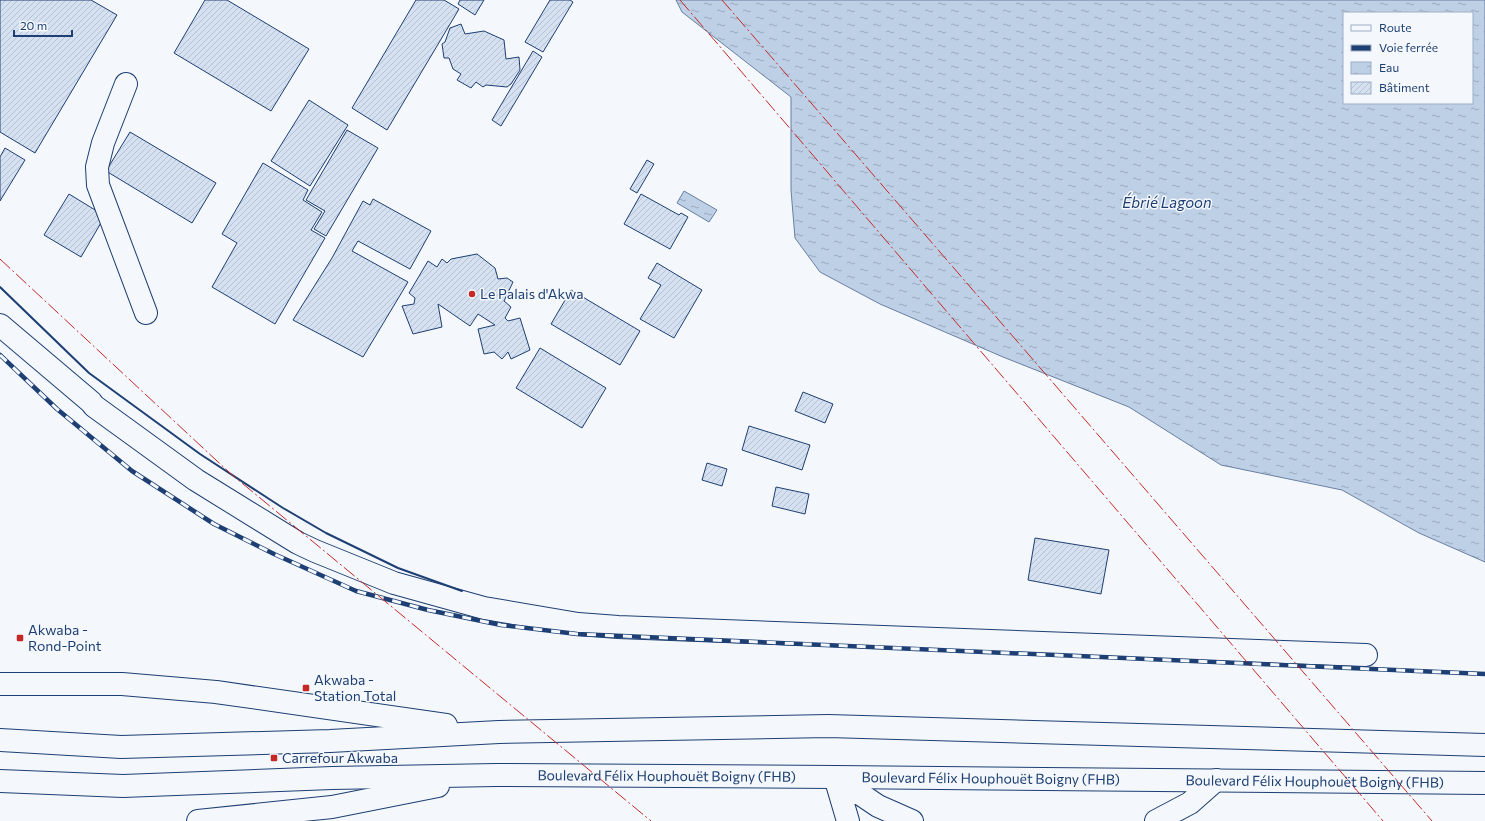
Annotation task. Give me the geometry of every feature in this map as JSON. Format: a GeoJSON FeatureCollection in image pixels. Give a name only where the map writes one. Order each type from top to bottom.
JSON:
{"type":"FeatureCollection","features":[{"type":"Feature","properties":{"kind":"main road"},"geometry":{"type":"LineString","coordinates":[[126,84],[103,143],[97,166],[98,185],[146,313]]}},
{"type":"Feature","properties":{"kind":"main road"},"geometry":{"type":"LineString","coordinates":[[0,325],[94,406],[196,480],[298,543],[394,583],[484,608],[578,624],[618,627],[1366,655]]}},
{"type":"Feature","properties":{"kind":"main road"},"geometry":{"type":"LineString","coordinates":[[0,684],[122,684],[216,692],[341,711],[498,732]]}},
{"type":"Feature","properties":{"kind":"main road"},"geometry":{"type":"LineString","coordinates":[[0,740],[121,747],[330,741],[498,732],[828,726],[1485,745]]}},
{"type":"Feature","properties":{"kind":"main road"},"geometry":{"type":"LineString","coordinates":[[0,781],[123,786],[332,778],[496,775]]}},
{"type":"Feature","properties":{"kind":"main road"},"geometry":{"type":"LineString","coordinates":[[198,821],[332,807],[496,775]]}},
{"type":"Feature","properties":{"kind":"main road","name":"Boulevard Félix Houphouët Boigny (FHB)"},"geometry":{"type":"LineString","coordinates":[[496,775],[1485,783]]}},
{"type":"Feature","properties":{"kind":"main road"},"geometry":{"type":"LineString","coordinates":[[835,777],[848,821]]}},
{"type":"Feature","properties":{"kind":"main road"},"geometry":{"type":"LineString","coordinates":[[835,777],[878,806],[912,821]]}},
{"type":"Feature","properties":{"kind":"main road"},"geometry":{"type":"LineString","coordinates":[[1156,821],[1190,803],[1216,780]]}},
{"type":"Feature","properties":{"kind":"water","name":"Ébrié Lagoon"},"geometry":{"type":"Polygon","coordinates":[[[676,0],[1485,0],[1485,562],[1419,533],[1342,490],[1221,465],[1129,407],[1003,357],[880,304],[820,272],[795,238],[791,190],[791,97],[682,12],[676,0]]]}},
{"type":"Feature","properties":{"kind":"water"},"geometry":{"type":"Polygon","coordinates":[[[684,191],[717,210],[709,222],[677,203],[684,191]]]}},
{"type":"Feature","properties":{"kind":"building"},"geometry":{"type":"Polygon","coordinates":[[[0,0],[91,0],[117,15],[35,153],[0,132],[0,0]]]}},
{"type":"Feature","properties":{"kind":"building"},"geometry":{"type":"Polygon","coordinates":[[[205,0],[227,0],[309,49],[271,111],[174,53],[205,0]]]}},
{"type":"Feature","properties":{"kind":"building"},"geometry":{"type":"Polygon","coordinates":[[[416,0],[444,0],[459,9],[387,130],[352,108],[416,0]]]}},
{"type":"Feature","properties":{"kind":"building"},"geometry":{"type":"Polygon","coordinates":[[[460,0],[484,0],[475,15],[458,4],[460,0]]]}},
{"type":"Feature","properties":{"kind":"building"},"geometry":{"type":"Polygon","coordinates":[[[550,0],[570,0],[573,2],[543,52],[525,42],[550,0]]]}},
{"type":"Feature","properties":{"kind":"building"},"geometry":{"type":"Polygon","coordinates":[[[461,24],[465,34],[484,31],[504,40],[506,59],[519,57],[520,70],[511,84],[507,87],[486,85],[483,87],[476,82],[471,88],[457,80],[461,74],[453,69],[449,58],[444,58],[442,44],[445,42],[450,28],[461,24]]]}},
{"type":"Feature","properties":{"kind":"building"},"geometry":{"type":"Polygon","coordinates":[[[533,51],[542,57],[501,126],[492,120],[533,51]]]}},
{"type":"Feature","properties":{"kind":"building"},"geometry":{"type":"Polygon","coordinates":[[[309,100],[348,125],[310,186],[271,161],[309,100]]]}},
{"type":"Feature","properties":{"kind":"building"},"geometry":{"type":"Polygon","coordinates":[[[347,130],[378,148],[326,236],[314,229],[325,211],[306,200],[347,130]]]}},
{"type":"Feature","properties":{"kind":"building"},"geometry":{"type":"Polygon","coordinates":[[[130,132],[216,183],[192,223],[106,171],[130,132]]]}},
{"type":"Feature","properties":{"kind":"building"},"geometry":{"type":"Polygon","coordinates":[[[5,148],[25,160],[0,201],[0,157],[5,148]]]}},
{"type":"Feature","properties":{"kind":"building"},"geometry":{"type":"Polygon","coordinates":[[[647,160],[654,164],[637,193],[630,189],[647,160]]]}},
{"type":"Feature","properties":{"kind":"building"},"geometry":{"type":"Polygon","coordinates":[[[263,163],[308,190],[303,200],[322,212],[311,230],[325,238],[275,324],[212,287],[237,243],[222,234],[263,163]]]}},
{"type":"Feature","properties":{"kind":"building"},"geometry":{"type":"Polygon","coordinates":[[[69,194],[105,216],[81,257],[44,235],[69,194]]]}},
{"type":"Feature","properties":{"kind":"building"},"geometry":{"type":"Polygon","coordinates":[[[641,194],[679,215],[681,213],[688,217],[670,249],[624,224],[641,194]]]}},
{"type":"Feature","properties":{"kind":"building"},"geometry":{"type":"Polygon","coordinates":[[[373,199],[431,231],[410,269],[358,241],[352,251],[408,282],[363,357],[293,320],[332,258],[363,201],[370,205],[373,199]]]}},
{"type":"Feature","properties":{"kind":"building"},"geometry":{"type":"Polygon","coordinates":[[[477,254],[495,268],[498,279],[507,278],[513,282],[504,301],[511,307],[505,318],[508,321],[520,318],[530,350],[511,359],[508,352],[502,359],[494,352],[484,354],[478,329],[495,325],[478,314],[470,326],[438,304],[442,327],[413,334],[402,306],[414,304],[415,298],[409,293],[428,261],[437,267],[442,259],[447,263],[451,259],[477,254]]]}},
{"type":"Feature","properties":{"kind":"building"},"geometry":{"type":"Polygon","coordinates":[[[657,263],[702,290],[674,338],[640,319],[661,285],[648,278],[657,263]]]}},
{"type":"Feature","properties":{"kind":"building"},"geometry":{"type":"Polygon","coordinates":[[[571,290],[640,331],[620,365],[551,324],[571,290]]]}},
{"type":"Feature","properties":{"kind":"building"},"geometry":{"type":"Polygon","coordinates":[[[540,348],[606,388],[582,428],[516,388],[540,348]]]}},
{"type":"Feature","properties":{"kind":"building"},"geometry":{"type":"Polygon","coordinates":[[[803,392],[833,404],[825,423],[795,411],[803,392]]]}},
{"type":"Feature","properties":{"kind":"building"},"geometry":{"type":"Polygon","coordinates":[[[749,426],[810,445],[802,470],[742,450],[749,426]]]}},
{"type":"Feature","properties":{"kind":"building"},"geometry":{"type":"Polygon","coordinates":[[[707,463],[727,469],[722,486],[702,480],[707,463]]]}},
{"type":"Feature","properties":{"kind":"building"},"geometry":{"type":"Polygon","coordinates":[[[776,487],[809,494],[805,514],[772,506],[776,487]]]}},
{"type":"Feature","properties":{"kind":"building"},"geometry":{"type":"Polygon","coordinates":[[[1035,538],[1109,550],[1101,594],[1028,580],[1035,538]]]}},
{"type":"Feature","properties":{"kind":"railway"},"geometry":{"type":"LineString","coordinates":[[0,355],[57,409],[132,471],[214,524],[274,554],[356,591],[428,610],[501,625],[577,634],[1485,674]]}},
{"type":"Feature","properties":{"kind":"wall"},"geometry":{"type":"LineString","coordinates":[[0,287],[89,373],[200,454],[283,508],[326,533],[398,568],[462,591]]}},
{"type":"Feature","properties":{"kind":"power"},"geometry":{"type":"LineString","coordinates":[[680,0],[1383,821]]}},
{"type":"Feature","properties":{"kind":"power"},"geometry":{"type":"LineString","coordinates":[[722,0],[1432,821]]}},
{"type":"Feature","properties":{"kind":"power"},"geometry":{"type":"LineString","coordinates":[[0,259],[231,474],[651,821]]}},
{"type":"Feature","properties":{"kind":"place","name":"Le Palais d'Akwa"},"geometry":{"type":"Point","coordinates":[472,294]}},
{"type":"Feature","properties":{"kind":"place","name":"Akwaba - Rond-Point"},"geometry":{"type":"Point","coordinates":[20,638]}},
{"type":"Feature","properties":{"kind":"place","name":"Akwaba - Station Total"},"geometry":{"type":"Point","coordinates":[306,688]}},
{"type":"Feature","properties":{"kind":"place","name":"Carrefour Akwaba"},"geometry":{"type":"Point","coordinates":[274,758]}}]}
